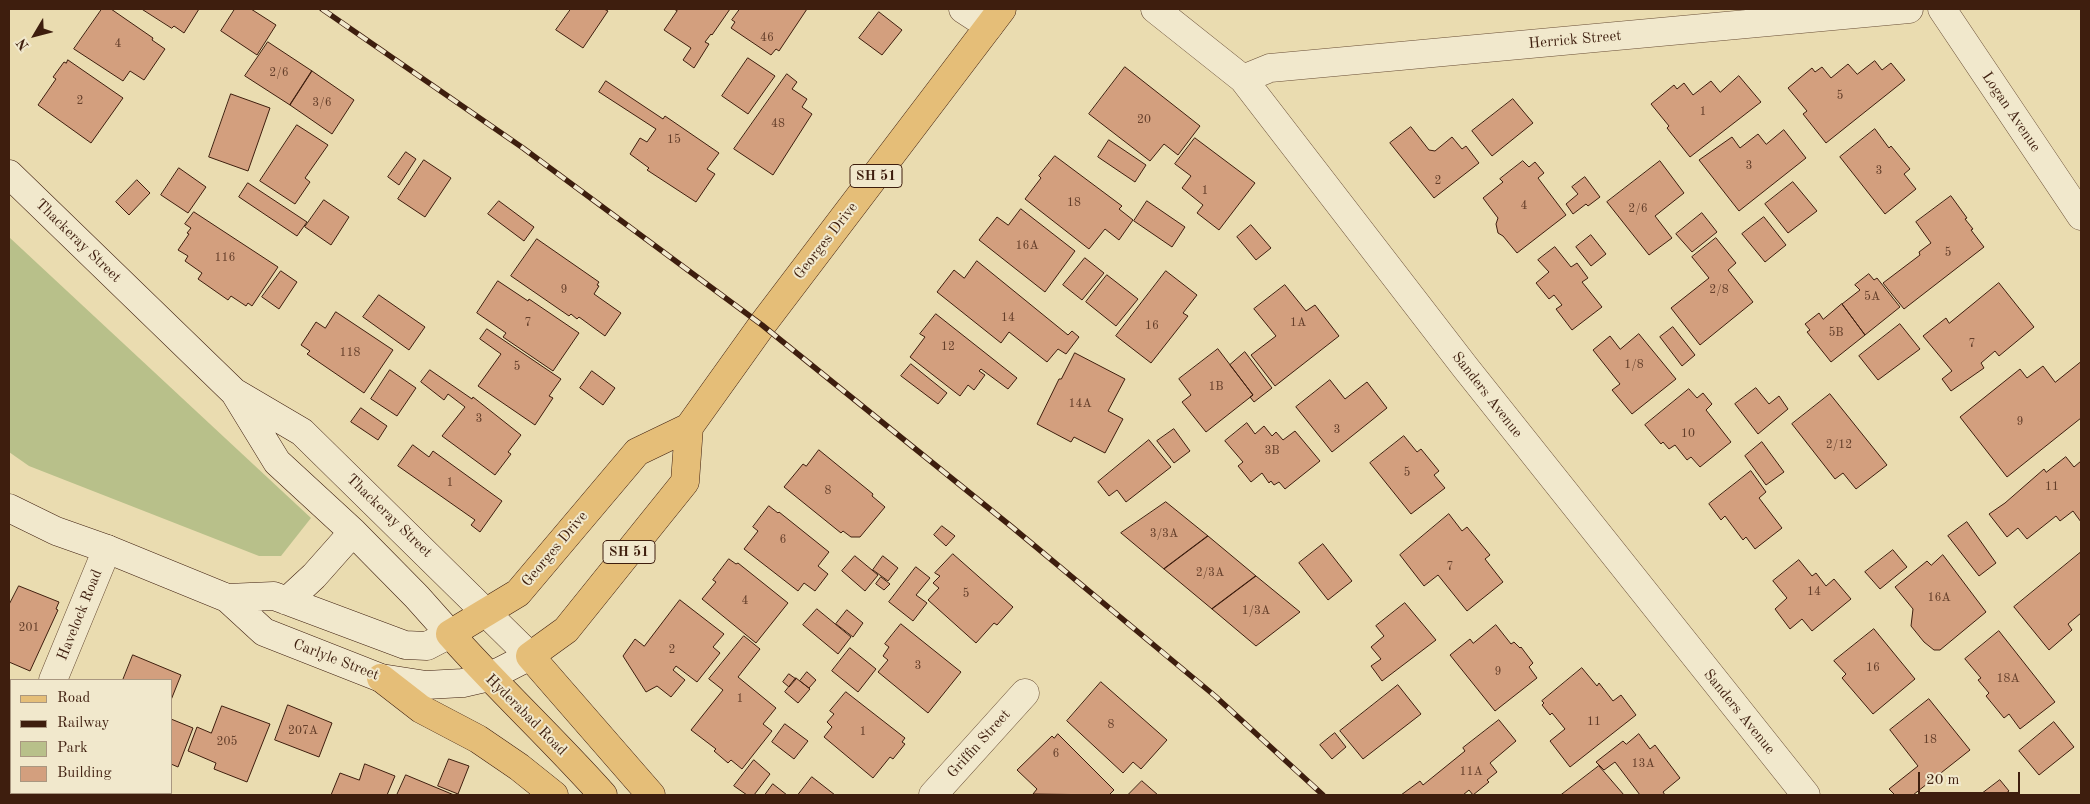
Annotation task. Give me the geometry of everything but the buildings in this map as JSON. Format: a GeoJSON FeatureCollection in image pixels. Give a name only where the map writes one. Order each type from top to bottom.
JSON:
{"type":"FeatureCollection","features":[{"type":"Feature","properties":{"kind":"main road","name":"Georges Drive"},"geometry":{"type":"LineString","coordinates":[[486,611],[518,593],[637,452],[689,427],[762,325],[995,18]]}},
{"type":"Feature","properties":{"kind":"main road","name":"SH 51"},"geometry":{"type":"LineString","coordinates":[[530,656],[566,630],[685,482],[689,427]]}},
{"type":"Feature","properties":{"kind":"main road","name":"Carlyle Street"},"geometry":{"type":"LineString","coordinates":[[450,634],[486,611]]}},
{"type":"Feature","properties":{"kind":"main road","name":"Hyderabad Road"},"geometry":{"type":"LineString","coordinates":[[450,634],[603,795]]}},
{"type":"Feature","properties":{"kind":"main road"},"geometry":{"type":"LineString","coordinates":[[530,656],[651,795]]}},
{"type":"Feature","properties":{"kind":"main road"},"geometry":{"type":"LineString","coordinates":[[381,678],[421,709],[478,739],[519,767],[554,795]]}},
{"type":"Feature","properties":{"kind":"street"},"geometry":{"type":"LineString","coordinates":[[964,9],[995,18]]}},
{"type":"Feature","properties":{"kind":"street","name":"Sanders Avenue"},"geometry":{"type":"LineString","coordinates":[[1155,9],[1243,79],[1465,367],[1806,795]]}},
{"type":"Feature","properties":{"kind":"street","name":"Herrick Street"},"geometry":{"type":"LineString","coordinates":[[1243,79],[1270,68],[1909,9]]}},
{"type":"Feature","properties":{"kind":"street","name":"Logan Avenue"},"geometry":{"type":"LineString","coordinates":[[1942,9],[2081,216]]}},
{"type":"Feature","properties":{"kind":"street","name":"Thackeray Street"},"geometry":{"type":"LineString","coordinates":[[9,174],[234,392],[302,432],[530,656]]}},
{"type":"Feature","properties":{"kind":"street","name":"Thackeray Street"},"geometry":{"type":"LineString","coordinates":[[234,392],[277,462],[354,532],[450,634]]}},
{"type":"Feature","properties":{"kind":"street","name":"Carlyle Street"},"geometry":{"type":"LineString","coordinates":[[9,508],[56,531],[107,549],[227,598],[264,632],[381,678],[426,685],[463,683],[489,677]]}},
{"type":"Feature","properties":{"kind":"street"},"geometry":{"type":"LineString","coordinates":[[287,601],[314,576],[354,532]]}},
{"type":"Feature","properties":{"kind":"street","name":"Havelock Road"},"geometry":{"type":"LineString","coordinates":[[53,679],[107,549]]}},
{"type":"Feature","properties":{"kind":"street","name":"Carlyle Street"},"geometry":{"type":"LineString","coordinates":[[227,598],[274,596],[405,645],[427,646],[450,634]]}},
{"type":"Feature","properties":{"kind":"street"},"geometry":{"type":"LineString","coordinates":[[489,677],[530,656]]}},
{"type":"Feature","properties":{"kind":"street","name":"Griffin Street"},"geometry":{"type":"LineString","coordinates":[[933,795],[1025,693]]}},
{"type":"Feature","properties":{"kind":"green space"},"geometry":{"type":"Polygon","coordinates":[[[9,237],[311,518],[281,556],[259,556],[29,466],[9,452],[9,237]]]}},
{"type":"Feature","properties":{"kind":"railway"},"geometry":{"type":"LineString","coordinates":[[322,9],[523,148],[762,325],[1012,527],[1215,696],[1323,795]]}}]}
